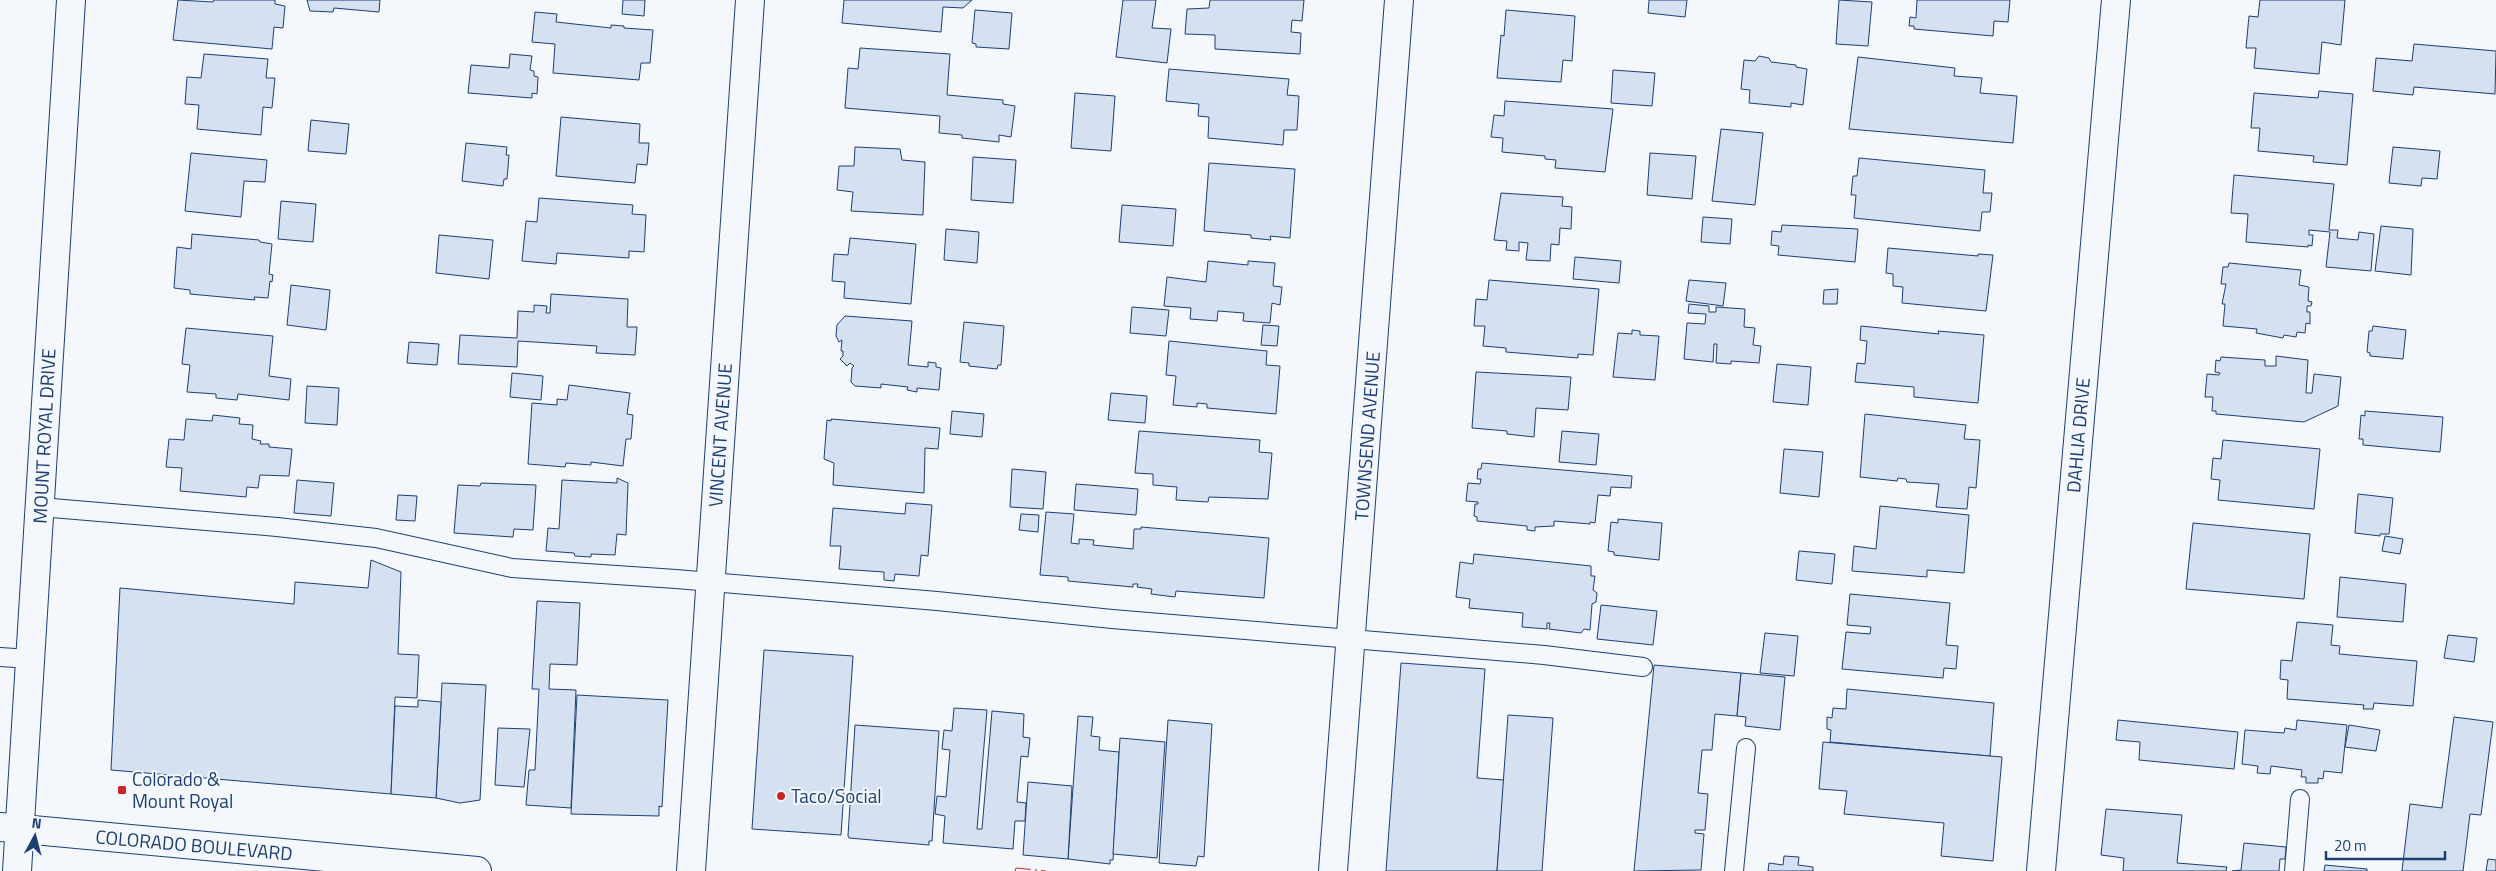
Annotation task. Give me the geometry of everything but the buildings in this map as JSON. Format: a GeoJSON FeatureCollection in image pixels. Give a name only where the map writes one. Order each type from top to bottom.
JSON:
{"type":"FeatureCollection","features":[{"type":"Feature","properties":{"kind":"street","name":"MOUNT ROYAL DRIVE"},"geometry":{"type":"LineString","coordinates":[[17,871],[10,828],[30,660],[71,0]]}},
{"type":"Feature","properties":{"kind":"street","name":"VINCENT AVENUE"},"geometry":{"type":"LineString","coordinates":[[691,871],[750,0]]}},
{"type":"Feature","properties":{"kind":"street","name":"TOWNSEND AVENUE"},"geometry":{"type":"LineString","coordinates":[[1334,871],[1399,0]]}},
{"type":"Feature","properties":{"kind":"street","name":"DAHLIA DRIVE"},"geometry":{"type":"LineString","coordinates":[[2041,871],[2116,0]]}},
{"type":"Feature","properties":{"kind":"street","name":"COLORADO BOULEVARD"},"geometry":{"type":"LineString","coordinates":[[10,828],[437,869],[477,871]]}},
{"type":"Feature","properties":{"kind":"lane"},"geometry":{"type":"LineString","coordinates":[[40,507],[277,527],[376,538],[512,568],[710,582],[1351,640],[1544,655],[1643,667]]}},
{"type":"Feature","properties":{"kind":"lane"},"geometry":{"type":"LineString","coordinates":[[0,657],[30,660]]}},
{"type":"Feature","properties":{"kind":"lane"},"geometry":{"type":"LineString","coordinates":[[1734,871],[1746,748]]}},
{"type":"Feature","properties":{"kind":"lane"},"geometry":{"type":"LineString","coordinates":[[2294,871],[2300,799]]}},
{"type":"Feature","properties":{"kind":"power"},"geometry":{"type":"LineString","coordinates":[[1015,871],[1016,868],[1046,871]]}},
{"type":"Feature","properties":{"kind":"place","name":"Colorado & Mount Royal"},"geometry":{"type":"Point","coordinates":[122,790]}},
{"type":"Feature","properties":{"kind":"place","name":"Taco/Social"},"geometry":{"type":"Point","coordinates":[781,796]}}]}
